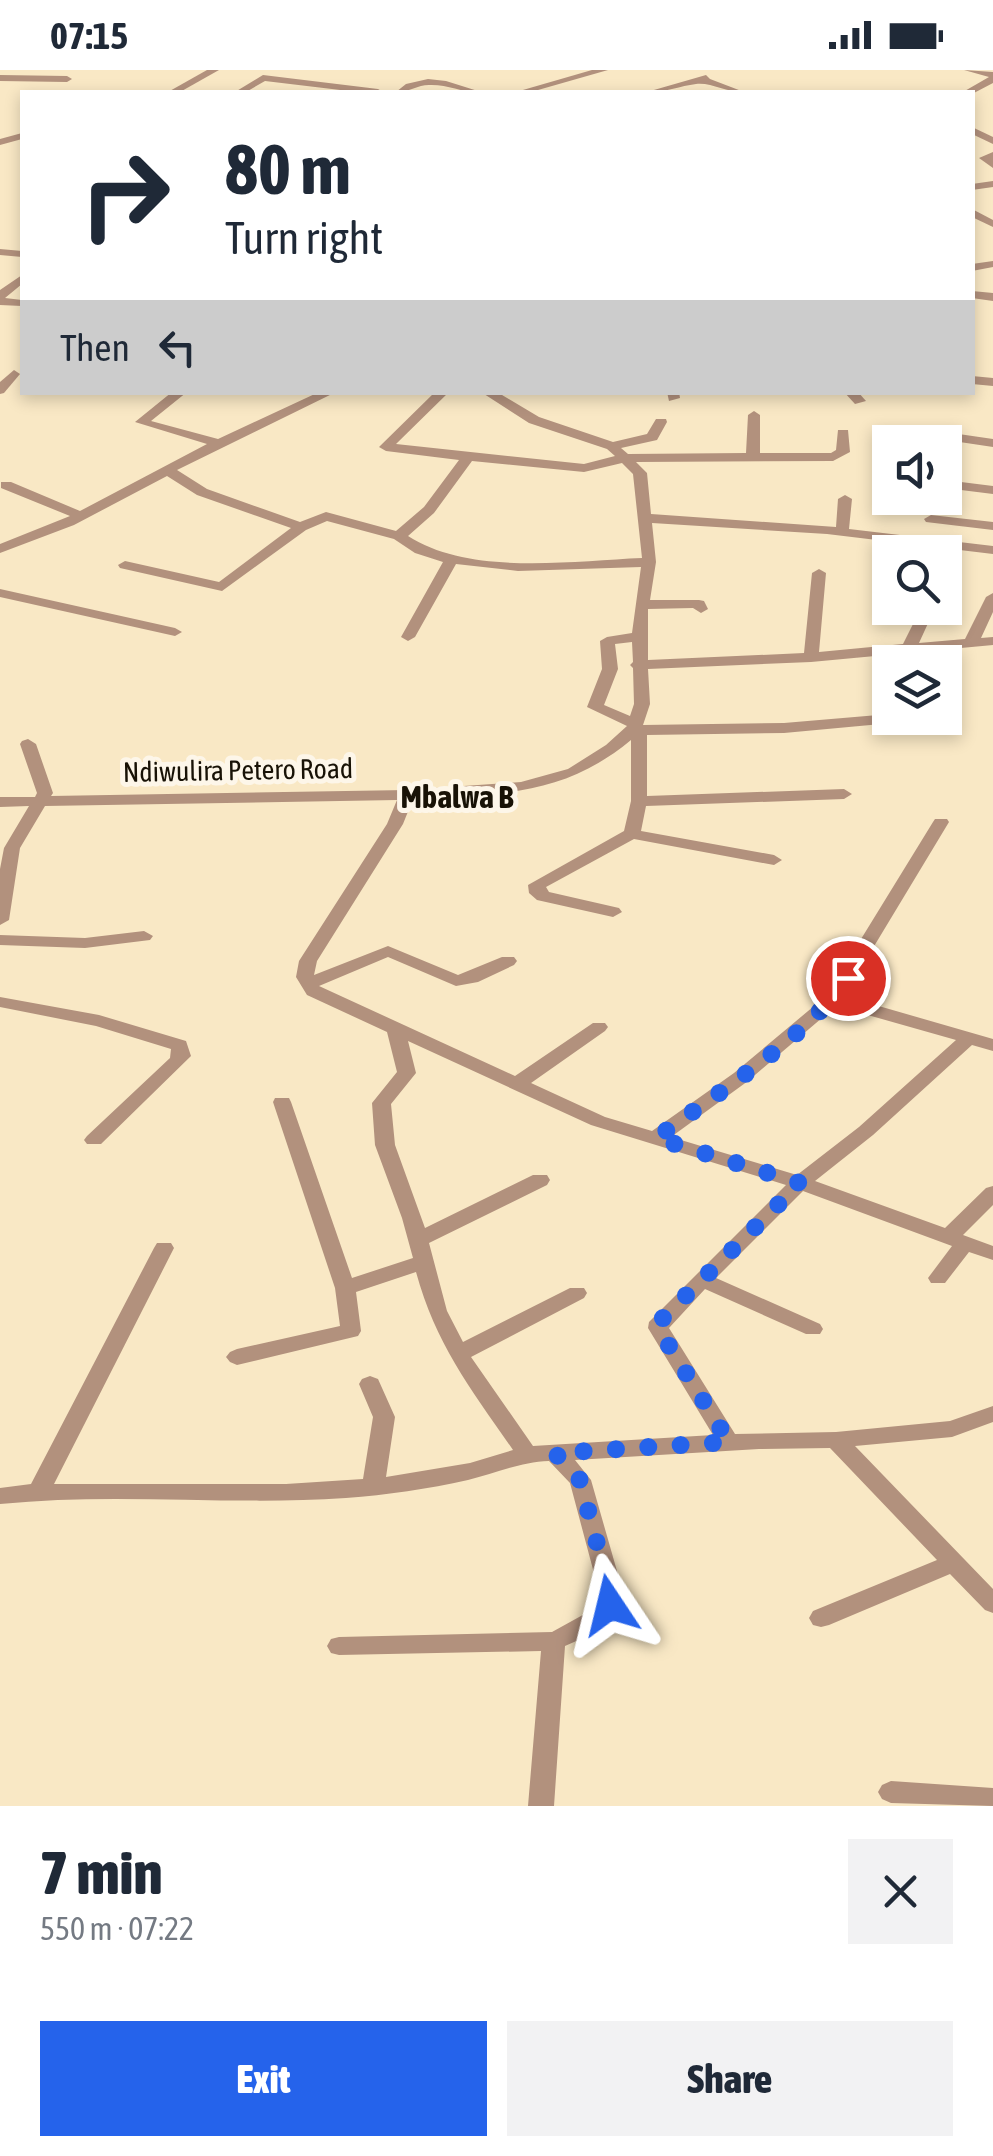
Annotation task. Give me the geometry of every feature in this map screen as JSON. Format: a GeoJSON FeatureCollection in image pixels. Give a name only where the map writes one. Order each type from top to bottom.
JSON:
{"type":"FeatureCollection","features":[{"type":"Feature","properties":{"kind":"street"},"geometry":{"type":"LineString","coordinates":[[177,90],[214,70]]}},
{"type":"Feature","properties":{"kind":"street"},"geometry":{"type":"LineString","coordinates":[[320,84],[331,70]]}},
{"type":"Feature","properties":{"kind":"street"},"geometry":{"type":"LineString","coordinates":[[428,80],[440,70]]}},
{"type":"Feature","properties":{"kind":"street"},"geometry":{"type":"LineString","coordinates":[[529,90],[602,70]]}},
{"type":"Feature","properties":{"kind":"street"},"geometry":{"type":"LineString","coordinates":[[969,70],[993,77]]}},
{"type":"Feature","properties":{"kind":"street"},"geometry":{"type":"LineString","coordinates":[[0,78],[68,74]]}},
{"type":"Feature","properties":{"kind":"street"},"geometry":{"type":"LineString","coordinates":[[971,90],[993,77]]}},
{"type":"Feature","properties":{"kind":"street"},"geometry":{"type":"LineString","coordinates":[[243,90],[263,78],[364,90]]}},
{"type":"Feature","properties":{"kind":"street"},"geometry":{"type":"LineString","coordinates":[[660,90],[703,79],[733,90]]}},
{"type":"Feature","properties":{"kind":"street"},"geometry":{"type":"LineString","coordinates":[[403,90],[413,82],[428,80],[468,90]]}},
{"type":"Feature","properties":{"kind":"street"},"geometry":{"type":"LineString","coordinates":[[993,154],[984,158],[993,165]]}},
{"type":"Feature","properties":{"kind":"street"},"geometry":{"type":"LineString","coordinates":[[0,298],[20,280]]}},
{"type":"Feature","properties":{"kind":"street"},"geometry":{"type":"LineString","coordinates":[[985,310],[992,297]]}},
{"type":"Feature","properties":{"kind":"street"},"geometry":{"type":"LineString","coordinates":[[0,390],[12,374]]}},
{"type":"Feature","properties":{"kind":"street"},"geometry":{"type":"LineString","coordinates":[[177,395],[141,422],[219,444]]}},
{"type":"Feature","properties":{"kind":"street"},"geometry":{"type":"LineString","coordinates":[[0,549],[80,516],[324,395]]}},
{"type":"Feature","properties":{"kind":"street"},"geometry":{"type":"LineString","coordinates":[[440,395],[386,447],[584,468],[624,458],[833,457],[842,452],[843,433]]}},
{"type":"Feature","properties":{"kind":"street"},"geometry":{"type":"LineString","coordinates":[[492,395],[534,420],[612,446],[640,474],[650,562],[639,637],[639,801],[632,834]]}},
{"type":"Feature","properties":{"kind":"street"},"geometry":{"type":"LineString","coordinates":[[753,456],[754,415]]}},
{"type":"Feature","properties":{"kind":"street"},"geometry":{"type":"LineString","coordinates":[[612,446],[652,437],[661,422]]}},
{"type":"Feature","properties":{"kind":"street"},"geometry":{"type":"LineString","coordinates":[[962,438],[993,443]]}},
{"type":"Feature","properties":{"kind":"street"},"geometry":{"type":"LineString","coordinates":[[399,536],[429,510],[468,457]]}},
{"type":"Feature","properties":{"kind":"street"},"geometry":{"type":"LineString","coordinates":[[166,470],[202,492],[301,526]]}},
{"type":"Feature","properties":{"kind":"street"},"geometry":{"type":"LineString","coordinates":[[6,486],[80,516]]}},
{"type":"Feature","properties":{"kind":"street"},"geometry":{"type":"LineString","coordinates":[[962,486],[993,490]]}},
{"type":"Feature","properties":{"kind":"street"},"geometry":{"type":"LineString","coordinates":[[842,532],[844,499]]}},
{"type":"Feature","properties":{"kind":"street"},"geometry":{"type":"LineString","coordinates":[[125,564],[222,587],[301,526],[326,516],[399,536],[421,553],[451,561],[549,565],[650,562]]}},
{"type":"Feature","properties":{"kind":"street"},"geometry":{"type":"LineString","coordinates":[[643,518],[842,532],[993,550]]}},
{"type":"Feature","properties":{"kind":"street"},"geometry":{"type":"LineString","coordinates":[[932,519],[993,526]]}},
{"type":"Feature","properties":{"kind":"street"},"geometry":{"type":"LineString","coordinates":[[408,637],[451,561]]}},
{"type":"Feature","properties":{"kind":"street"},"geometry":{"type":"LineString","coordinates":[[811,657],[819,573]]}},
{"type":"Feature","properties":{"kind":"street"},"geometry":{"type":"LineString","coordinates":[[0,593],[175,632]]}},
{"type":"Feature","properties":{"kind":"street"},"geometry":{"type":"LineString","coordinates":[[972,640],[993,597]]}},
{"type":"Feature","properties":{"kind":"street"},"geometry":{"type":"LineString","coordinates":[[642,605],[698,604],[701,609]]}},
{"type":"Feature","properties":{"kind":"street"},"geometry":{"type":"LineString","coordinates":[[639,637],[606,641],[610,669],[595,699],[595,707],[601,712],[636,728],[784,728],[872,720]]}},
{"type":"Feature","properties":{"kind":"street"},"geometry":{"type":"LineString","coordinates":[[933,645],[993,641]]}},
{"type":"Feature","properties":{"kind":"street"},"geometry":{"type":"LineString","coordinates":[[638,665],[872,651]]}},
{"type":"Feature","properties":{"kind":"street","name":"Ndiwulira Petero Road"},"geometry":{"type":"LineString","coordinates":[[0,802],[407,795],[549,782],[574,772],[636,728]]}},
{"type":"Feature","properties":{"kind":"street"},"geometry":{"type":"LineString","coordinates":[[0,920],[12,848],[44,801],[44,782],[28,744]]}},
{"type":"Feature","properties":{"kind":"street"},"geometry":{"type":"LineString","coordinates":[[639,801],[844,794]]}},
{"type":"Feature","properties":{"kind":"street"},"geometry":{"type":"LineString","coordinates":[[308,984],[308,961],[395,824],[407,795]]}},
{"type":"Feature","properties":{"kind":"street"},"geometry":{"type":"LineString","coordinates":[[656,1138],[740,1077],[833,999],[941,822]]}},
{"type":"Feature","properties":{"kind":"street"},"geometry":{"type":"LineString","coordinates":[[613,912],[543,896],[537,885],[632,834],[774,860]]}},
{"type":"Feature","properties":{"kind":"street"},"geometry":{"type":"LineString","coordinates":[[0,940],[85,943],[144,936]]}},
{"type":"Feature","properties":{"kind":"street"},"geometry":{"type":"LineString","coordinates":[[308,984],[388,951],[456,981],[472,978],[508,960]]}},
{"type":"Feature","properties":{"kind":"street"},"geometry":{"type":"LineString","coordinates":[[308,984],[329,1001],[598,1121],[800,1183],[993,1253]]}},
{"type":"Feature","properties":{"kind":"street"},"geometry":{"type":"LineString","coordinates":[[833,999],[993,1045]]}},
{"type":"Feature","properties":{"kind":"street"},"geometry":{"type":"LineString","coordinates":[[0,1002],[99,1021],[179,1045],[182,1056],[178,1062],[94,1140]]}},
{"type":"Feature","properties":{"kind":"street"},"geometry":{"type":"LineString","coordinates":[[518,1083],[598,1027]]}},
{"type":"Feature","properties":{"kind":"street"},"geometry":{"type":"LineString","coordinates":[[396,1030],[407,1073],[382,1104],[385,1145],[438,1311],[458,1354],[527,1454]]}},
{"type":"Feature","properties":{"kind":"street"},"geometry":{"type":"LineString","coordinates":[[729,1442],[658,1328],[659,1322],[800,1183],[866,1131],[967,1040]]}},
{"type":"Feature","properties":{"kind":"street"},"geometry":{"type":"LineString","coordinates":[[237,1357],[351,1330],[345,1288],[282,1102]]}},
{"type":"Feature","properties":{"kind":"street"},"geometry":{"type":"LineString","coordinates":[[417,1240],[540,1180]]}},
{"type":"Feature","properties":{"kind":"street"},"geometry":{"type":"LineString","coordinates":[[938,1278],[956,1241],[993,1193]]}},
{"type":"Feature","properties":{"kind":"street"},"geometry":{"type":"LineString","coordinates":[[38,1492],[164,1248]]}},
{"type":"Feature","properties":{"kind":"street"},"geometry":{"type":"LineString","coordinates":[[345,1288],[422,1262]]}},
{"type":"Feature","properties":{"kind":"street"},"geometry":{"type":"LineString","coordinates":[[702,1280],[813,1329]]}},
{"type":"Feature","properties":{"kind":"street"},"geometry":{"type":"LineString","coordinates":[[458,1354],[577,1293]]}},
{"type":"Feature","properties":{"kind":"street"},"geometry":{"type":"LineString","coordinates":[[370,1384],[384,1418],[373,1486]]}},
{"type":"Feature","properties":{"kind":"street"},"geometry":{"type":"LineString","coordinates":[[0,1496],[373,1486],[456,1475],[527,1454],[836,1440],[952,1429],[993,1414]]}},
{"type":"Feature","properties":{"kind":"street"},"geometry":{"type":"LineString","coordinates":[[836,1440],[993,1604]]}},
{"type":"Feature","properties":{"kind":"street"},"geometry":{"type":"LineString","coordinates":[[339,1646],[554,1641],[601,1617],[610,1605],[610,1592],[580,1480],[555,1453]]}},
{"type":"Feature","properties":{"kind":"street"},"geometry":{"type":"LineString","coordinates":[[821,1618],[954,1563]]}},
{"type":"Feature","properties":{"kind":"street"},"geometry":{"type":"LineString","coordinates":[[541,1806],[554,1641]]}},
{"type":"Feature","properties":{"kind":"street"},"geometry":{"type":"LineString","coordinates":[[891,1792],[993,1799]]}},
{"type":"Feature","properties":{"kind":"district","name":"Mbalwa B"},"geometry":{"type":"Point","coordinates":[457,797]}},
{"type":"Feature","properties":{"kind":"route"},"geometry":{"type":"LineString","coordinates":[[610,1605],[610,1592],[580,1480],[555,1453],[729,1442],[658,1328],[659,1322],[800,1183],[656,1138],[740,1077],[833,999],[848,978]]}}]}
